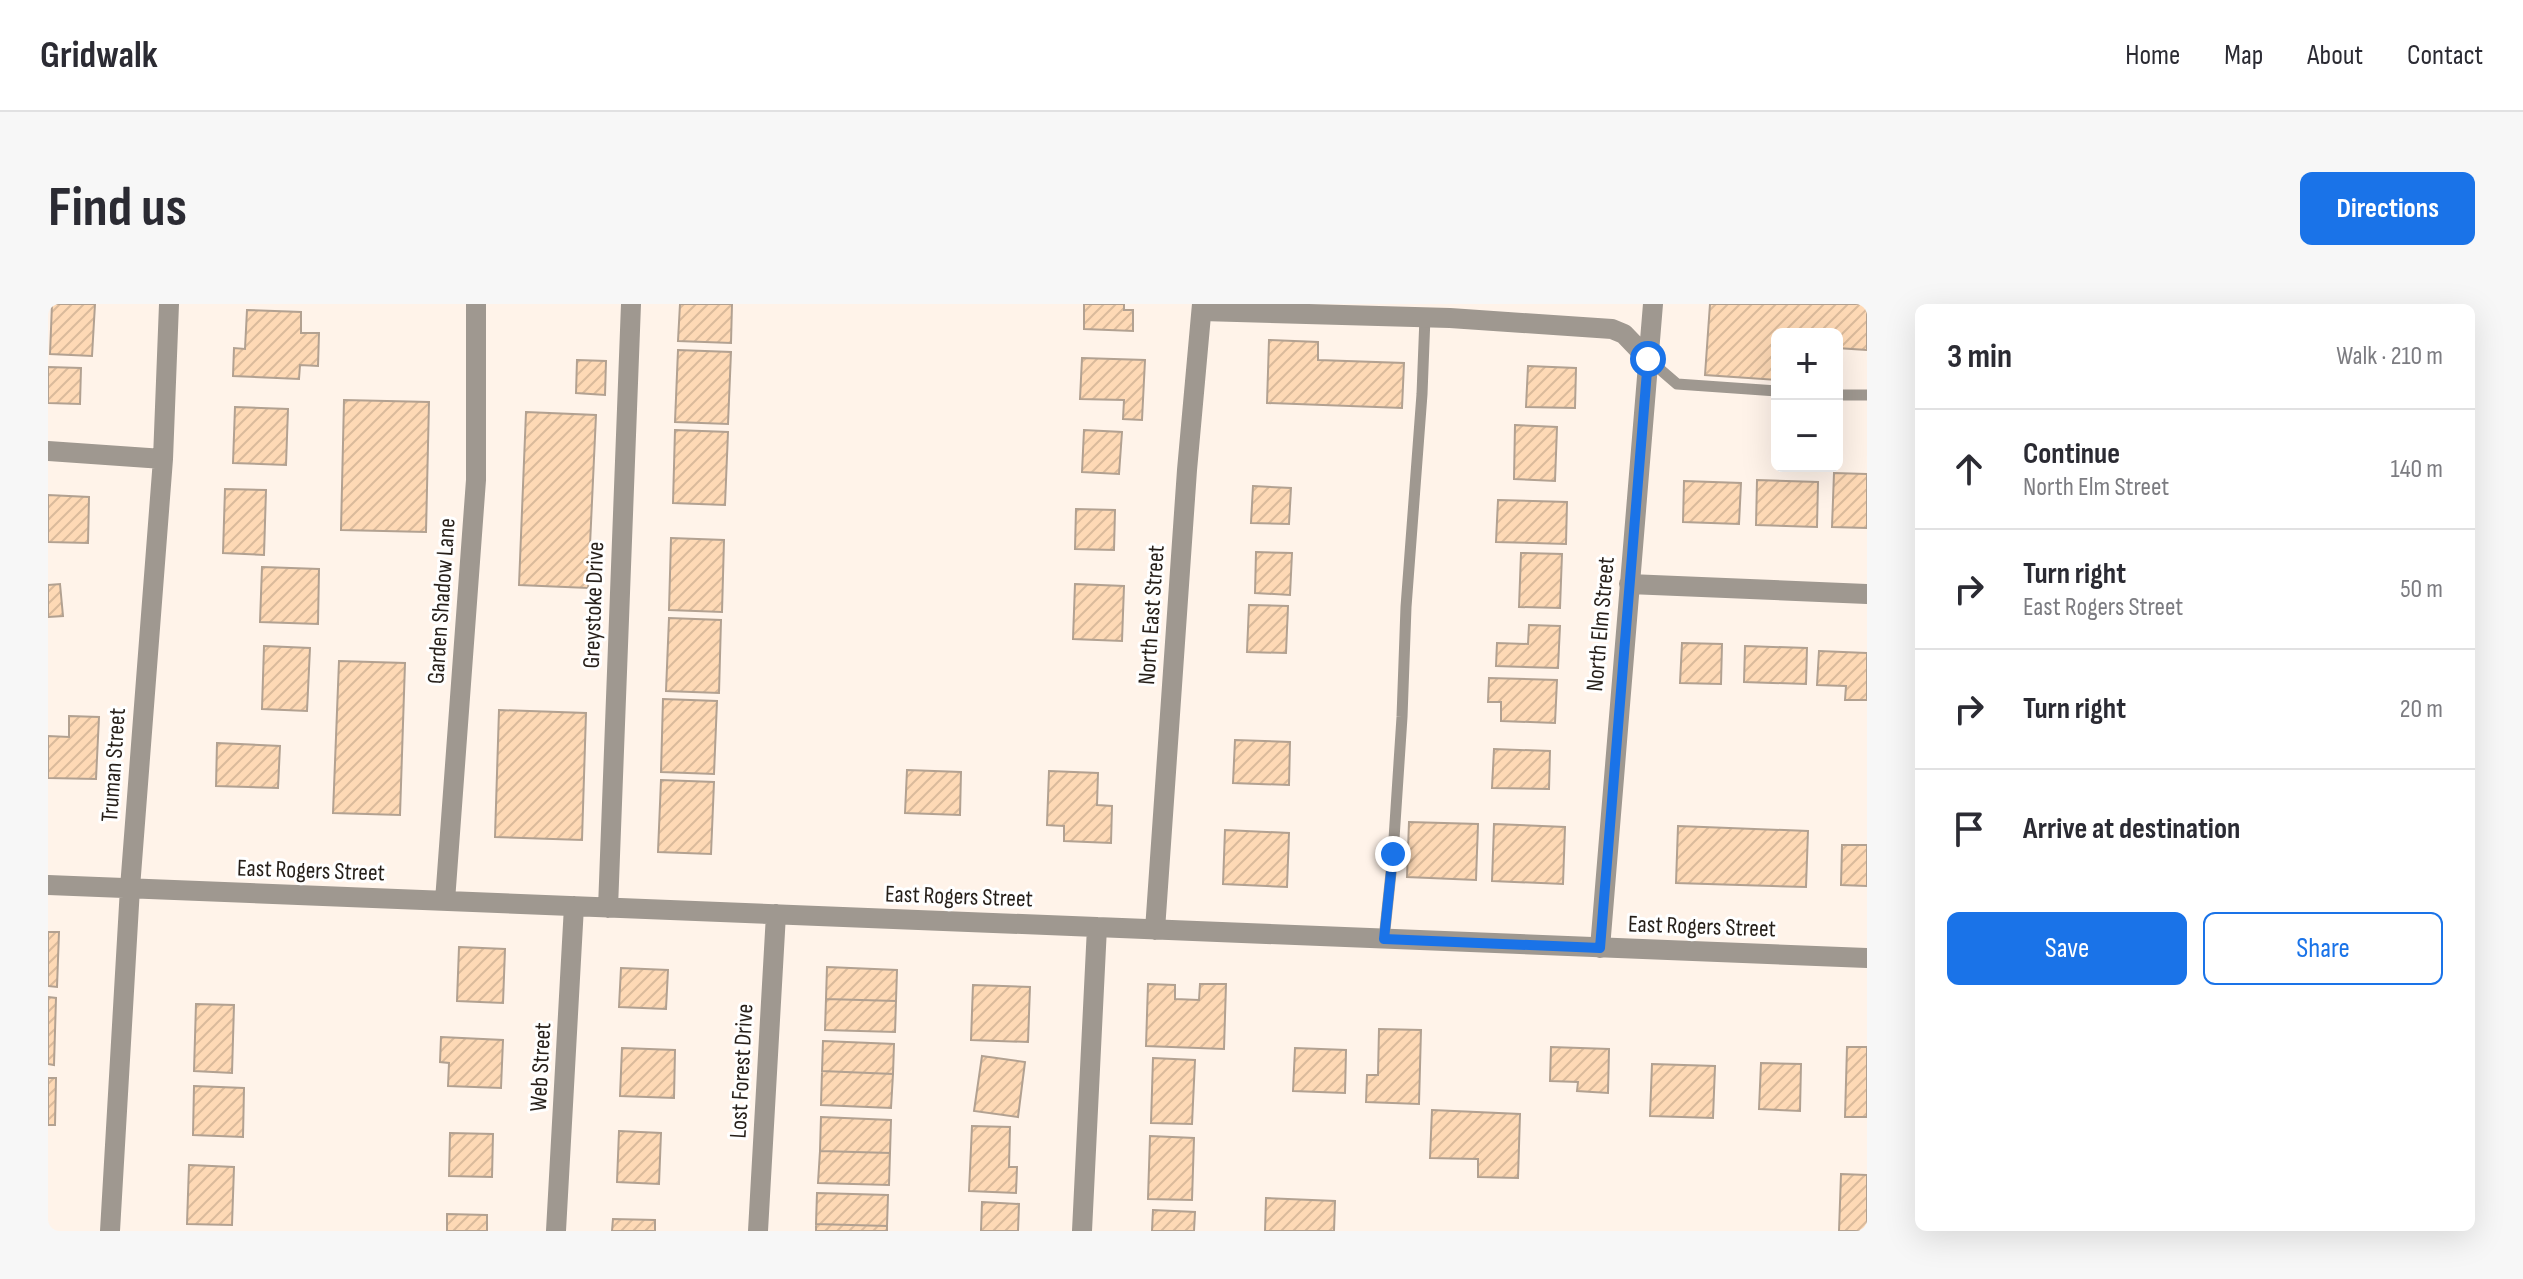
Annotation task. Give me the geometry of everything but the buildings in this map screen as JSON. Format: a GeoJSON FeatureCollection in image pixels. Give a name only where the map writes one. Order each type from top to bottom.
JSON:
{"type":"FeatureCollection","features":[{"type":"Feature","properties":{"kind":"street","name":"Truman Street"},"geometry":{"type":"LineString","coordinates":[[110,1231],[130,888],[163,459],[169,304]]}},
{"type":"Feature","properties":{"kind":"street","name":"Garden Shadow Lane"},"geometry":{"type":"LineString","coordinates":[[445,901],[476,480],[476,304]]}},
{"type":"Feature","properties":{"kind":"street","name":"Greystoke Drive"},"geometry":{"type":"LineString","coordinates":[[608,908],[631,304]]}},
{"type":"Feature","properties":{"kind":"street","name":"North Elm Street"},"geometry":{"type":"LineString","coordinates":[[1600,948],[1653,304]]}},
{"type":"Feature","properties":{"kind":"street"},"geometry":{"type":"LineString","coordinates":[[1202,308],[1425,317],[1612,329],[1624,334],[1648,359]]}},
{"type":"Feature","properties":{"kind":"street","name":"North East Street"},"geometry":{"type":"LineString","coordinates":[[1155,930],[1187,470],[1202,308]]}},
{"type":"Feature","properties":{"kind":"street"},"geometry":{"type":"LineString","coordinates":[[48,451],[163,459]]}},
{"type":"Feature","properties":{"kind":"street"},"geometry":{"type":"LineString","coordinates":[[1629,584],[1867,594]]}},
{"type":"Feature","properties":{"kind":"street","name":"East Rogers Street"},"geometry":{"type":"LineString","coordinates":[[48,885],[1867,958]]}},
{"type":"Feature","properties":{"kind":"street","name":"Web Street"},"geometry":{"type":"LineString","coordinates":[[556,1231],[574,906]]}},
{"type":"Feature","properties":{"kind":"street","name":"Lost Forest Drive"},"geometry":{"type":"LineString","coordinates":[[758,1231],[776,914]]}},
{"type":"Feature","properties":{"kind":"street"},"geometry":{"type":"LineString","coordinates":[[1082,1231],[1097,927]]}},
{"type":"Feature","properties":{"kind":"lane"},"geometry":{"type":"LineString","coordinates":[[1384,939],[1394,839],[1425,317]]}},
{"type":"Feature","properties":{"kind":"lane"},"geometry":{"type":"LineString","coordinates":[[1648,359],[1677,384],[1771,391]]}},
{"type":"Feature","properties":{"kind":"lane"},"geometry":{"type":"LineString","coordinates":[[1843,395],[1867,395]]}},
{"type":"Feature","properties":{"kind":"route"},"geometry":{"type":"LineString","coordinates":[[1393,854],[1384,939],[1600,948],[1648,359]]}}]}
